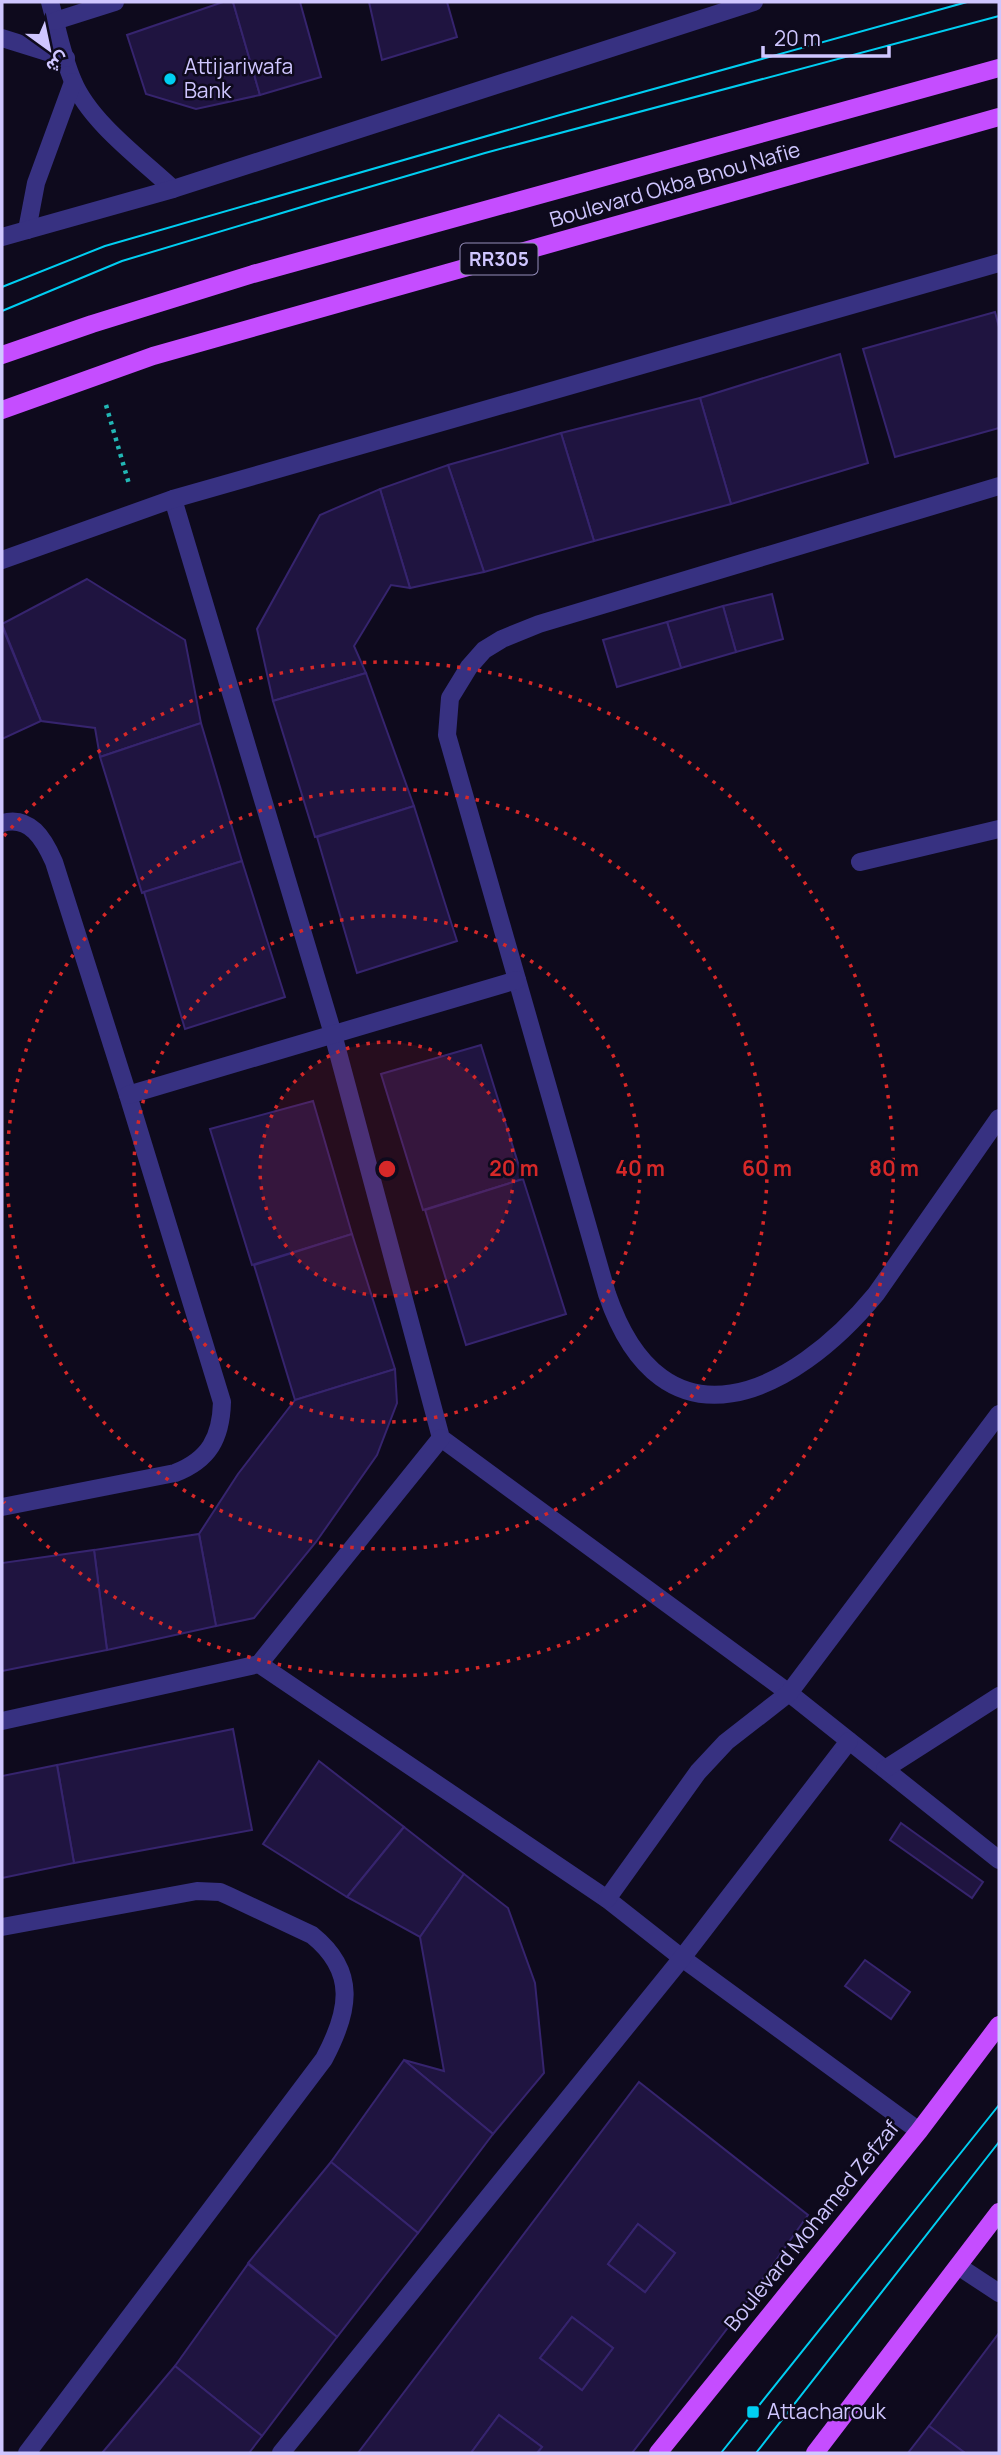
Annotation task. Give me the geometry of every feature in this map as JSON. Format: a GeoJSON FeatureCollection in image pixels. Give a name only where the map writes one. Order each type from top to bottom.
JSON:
{"type":"FeatureCollection","features":[{"type":"Feature","properties":{"kind":"main road","name":"Boulevard Okba Bnou Nafie"},"geometry":{"type":"LineString","coordinates":[[2,355],[253,274],[999,68]]}},
{"type":"Feature","properties":{"kind":"main road","name":"Boulevard Okba Bnou Nafie"},"geometry":{"type":"LineString","coordinates":[[2,410],[153,356],[999,117]]}},
{"type":"Feature","properties":{"kind":"main road","name":"Boulevard Mohamed Zefzaf"},"geometry":{"type":"LineString","coordinates":[[658,2453],[919,2131],[999,2025]]}},
{"type":"Feature","properties":{"kind":"main road"},"geometry":{"type":"LineString","coordinates":[[815,2453],[999,2212]]}},
{"type":"Feature","properties":{"kind":"street"},"geometry":{"type":"LineString","coordinates":[[50,2],[73,82],[90,108],[110,131],[173,188]]}},
{"type":"Feature","properties":{"kind":"street"},"geometry":{"type":"LineString","coordinates":[[55,21],[115,2]]}},
{"type":"Feature","properties":{"kind":"street"},"geometry":{"type":"LineString","coordinates":[[2,237],[173,188],[754,2]]}},
{"type":"Feature","properties":{"kind":"street"},"geometry":{"type":"LineString","coordinates":[[2,38],[66,58]]}},
{"type":"Feature","properties":{"kind":"street"},"geometry":{"type":"LineString","coordinates":[[27,230],[36,183],[73,82]]}},
{"type":"Feature","properties":{"kind":"street"},"geometry":{"type":"LineString","coordinates":[[2,560],[173,499],[999,263]]}},
{"type":"Feature","properties":{"kind":"street"},"geometry":{"type":"LineString","coordinates":[[999,486],[539,624],[502,639],[484,650],[469,667],[450,698],[447,735],[607,1294],[618,1326],[633,1352],[654,1373],[677,1388],[692,1393],[737,1393],[765,1384],[810,1357],[845,1329],[876,1294],[999,1118]]}},
{"type":"Feature","properties":{"kind":"street"},"geometry":{"type":"LineString","coordinates":[[173,499],[333,1034],[441,1438],[789,1693],[999,1860]]}},
{"type":"Feature","properties":{"kind":"street"},"geometry":{"type":"LineString","coordinates":[[2,823],[10,821],[27,824],[48,848],[219,1389],[222,1411],[214,1444],[197,1462],[175,1474],[2,1507]]}},
{"type":"Feature","properties":{"kind":"street"},"geometry":{"type":"LineString","coordinates":[[860,862],[999,829]]}},
{"type":"Feature","properties":{"kind":"street"},"geometry":{"type":"LineString","coordinates":[[128,1095],[517,980]]}},
{"type":"Feature","properties":{"kind":"street"},"geometry":{"type":"LineString","coordinates":[[607,1899],[698,1772],[726,1742],[789,1693],[999,1414]]}},
{"type":"Feature","properties":{"kind":"street"},"geometry":{"type":"LineString","coordinates":[[2,1721],[259,1664],[441,1438]]}},
{"type":"Feature","properties":{"kind":"street"},"geometry":{"type":"LineString","coordinates":[[259,1664],[607,1899],[682,1958],[919,2131]]}},
{"type":"Feature","properties":{"kind":"street"},"geometry":{"type":"LineString","coordinates":[[885,1769],[999,1696]]}},
{"type":"Feature","properties":{"kind":"street"},"geometry":{"type":"LineString","coordinates":[[281,2453],[682,1958],[849,1741]]}},
{"type":"Feature","properties":{"kind":"street"},"geometry":{"type":"LineString","coordinates":[[2,1927],[187,1892],[219,1892],[312,1935],[324,1944],[336,1959],[343,1975],[345,1993],[344,2010],[337,2034],[324,2059],[27,2453]]}},
{"type":"Feature","properties":{"kind":"street"},"geometry":{"type":"LineString","coordinates":[[958,2266],[999,2293]]}},
{"type":"Feature","properties":{"kind":"path"},"geometry":{"type":"LineString","coordinates":[[98,376],[136,512]]}},
{"type":"Feature","properties":{"kind":"building"},"geometry":{"type":"Polygon","coordinates":[[[223,2],[233,2],[260,95],[196,109],[146,94],[127,35],[223,2]]]}},
{"type":"Feature","properties":{"kind":"building"},"geometry":{"type":"Polygon","coordinates":[[[233,2],[300,2],[321,77],[260,95],[233,2]]]}},
{"type":"Feature","properties":{"kind":"building"},"geometry":{"type":"Polygon","coordinates":[[[369,2],[447,2],[457,37],[382,60],[369,2]]]}},
{"type":"Feature","properties":{"kind":"building"},"geometry":{"type":"Polygon","coordinates":[[[995,312],[999,327],[999,428],[895,457],[863,349],[995,312]]]}},
{"type":"Feature","properties":{"kind":"building"},"geometry":{"type":"Polygon","coordinates":[[[840,354],[868,463],[731,504],[700,398],[840,354]]]}},
{"type":"Feature","properties":{"kind":"building"},"geometry":{"type":"Polygon","coordinates":[[[700,398],[731,504],[594,541],[561,433],[700,398]]]}},
{"type":"Feature","properties":{"kind":"building"},"geometry":{"type":"Polygon","coordinates":[[[561,433],[594,541],[484,572],[448,465],[561,433]]]}},
{"type":"Feature","properties":{"kind":"building"},"geometry":{"type":"Polygon","coordinates":[[[448,465],[484,572],[410,588],[380,489],[448,465]]]}},
{"type":"Feature","properties":{"kind":"building"},"geometry":{"type":"Polygon","coordinates":[[[380,489],[410,588],[391,585],[354,646],[366,673],[273,701],[257,629],[320,515],[380,489]]]}},
{"type":"Feature","properties":{"kind":"building"},"geometry":{"type":"Polygon","coordinates":[[[87,579],[185,640],[201,723],[100,757],[95,728],[41,721],[2,624],[87,579]]]}},
{"type":"Feature","properties":{"kind":"building"},"geometry":{"type":"Polygon","coordinates":[[[772,594],[783,639],[736,652],[723,606],[772,594]]]}},
{"type":"Feature","properties":{"kind":"building"},"geometry":{"type":"Polygon","coordinates":[[[723,606],[736,652],[681,668],[667,622],[723,606]]]}},
{"type":"Feature","properties":{"kind":"building"},"geometry":{"type":"Polygon","coordinates":[[[667,622],[681,668],[617,687],[603,640],[667,622]]]}},
{"type":"Feature","properties":{"kind":"building"},"geometry":{"type":"Polygon","coordinates":[[[2,626],[41,721],[2,739],[2,626]]]}},
{"type":"Feature","properties":{"kind":"building"},"geometry":{"type":"Polygon","coordinates":[[[366,673],[414,806],[315,837],[273,701],[366,673]]]}},
{"type":"Feature","properties":{"kind":"building"},"geometry":{"type":"Polygon","coordinates":[[[201,723],[242,861],[142,893],[100,757],[201,723]]]}},
{"type":"Feature","properties":{"kind":"building"},"geometry":{"type":"Polygon","coordinates":[[[414,806],[457,941],[357,973],[317,837],[414,806]]]}},
{"type":"Feature","properties":{"kind":"building"},"geometry":{"type":"Polygon","coordinates":[[[242,861],[285,997],[185,1029],[144,892],[242,861]]]}},
{"type":"Feature","properties":{"kind":"building"},"geometry":{"type":"Polygon","coordinates":[[[481,1045],[523,1179],[423,1210],[381,1074],[481,1045]]]}},
{"type":"Feature","properties":{"kind":"building"},"geometry":{"type":"Polygon","coordinates":[[[313,1101],[352,1234],[252,1265],[210,1129],[313,1101]]]}},
{"type":"Feature","properties":{"kind":"building"},"geometry":{"type":"Polygon","coordinates":[[[523,1179],[566,1314],[466,1345],[425,1210],[523,1179]]]}},
{"type":"Feature","properties":{"kind":"building"},"geometry":{"type":"Polygon","coordinates":[[[352,1234],[395,1369],[295,1400],[254,1265],[352,1234]]]}},
{"type":"Feature","properties":{"kind":"building"},"geometry":{"type":"Polygon","coordinates":[[[395,1369],[397,1403],[377,1455],[316,1542],[254,1618],[216,1626],[199,1534],[238,1474],[295,1400],[395,1369]]]}},
{"type":"Feature","properties":{"kind":"building"},"geometry":{"type":"Polygon","coordinates":[[[199,1534],[216,1626],[107,1650],[94,1550],[199,1534]]]}},
{"type":"Feature","properties":{"kind":"building"},"geometry":{"type":"Polygon","coordinates":[[[94,1550],[107,1650],[2,1671],[2,1563],[94,1550]]]}},
{"type":"Feature","properties":{"kind":"building"},"geometry":{"type":"Polygon","coordinates":[[[233,1729],[252,1830],[74,1863],[57,1765],[233,1729]]]}},
{"type":"Feature","properties":{"kind":"building"},"geometry":{"type":"Polygon","coordinates":[[[319,1761],[404,1827],[347,1897],[263,1844],[319,1761]]]}},
{"type":"Feature","properties":{"kind":"building"},"geometry":{"type":"Polygon","coordinates":[[[57,1765],[74,1863],[2,1878],[2,1776],[57,1765]]]}},
{"type":"Feature","properties":{"kind":"building"},"geometry":{"type":"Polygon","coordinates":[[[901,1823],[983,1882],[972,1898],[890,1840],[901,1823]]]}},
{"type":"Feature","properties":{"kind":"building"},"geometry":{"type":"Polygon","coordinates":[[[404,1827],[464,1874],[420,1937],[347,1897],[404,1827]]]}},
{"type":"Feature","properties":{"kind":"building"},"geometry":{"type":"Polygon","coordinates":[[[464,1874],[508,1908],[535,1983],[544,2073],[493,2134],[404,2060],[444,2071],[420,1937],[464,1874]]]}},
{"type":"Feature","properties":{"kind":"building"},"geometry":{"type":"Polygon","coordinates":[[[865,1960],[910,1992],[891,2019],[845,1986],[865,1960]]]}},
{"type":"Feature","properties":{"kind":"building"},"geometry":{"type":"Polygon","coordinates":[[[404,2060],[493,2134],[418,2233],[331,2162],[404,2060]]]}},
{"type":"Feature","properties":{"kind":"building"},"geometry":{"type":"Polygon","coordinates":[[[639,2082],[808,2215],[733,2321],[632,2453],[537,2453],[542,2447],[499,2415],[471,2453],[358,2453],[639,2082]],[[638,2224],[608,2264],[645,2292],[675,2253],[638,2224]],[[572,2317],[540,2358],[582,2390],[613,2348],[572,2317]]]}},
{"type":"Feature","properties":{"kind":"building"},"geometry":{"type":"Polygon","coordinates":[[[331,2162],[418,2233],[337,2337],[248,2263],[331,2162]]]}},
{"type":"Feature","properties":{"kind":"building"},"geometry":{"type":"Polygon","coordinates":[[[638,2224],[675,2253],[645,2292],[608,2264],[638,2224]]]}},
{"type":"Feature","properties":{"kind":"building"},"geometry":{"type":"Polygon","coordinates":[[[248,2264],[337,2337],[262,2436],[175,2366],[248,2264]]]}},
{"type":"Feature","properties":{"kind":"building"},"geometry":{"type":"Polygon","coordinates":[[[572,2317],[613,2348],[582,2390],[540,2358],[572,2317]]]}},
{"type":"Feature","properties":{"kind":"building"},"geometry":{"type":"Polygon","coordinates":[[[999,2333],[999,2453],[965,2453],[929,2426],[999,2333]]]}},
{"type":"Feature","properties":{"kind":"building"},"geometry":{"type":"Polygon","coordinates":[[[175,2366],[262,2436],[249,2453],[102,2453],[175,2366]]]}},
{"type":"Feature","properties":{"kind":"building"},"geometry":{"type":"Polygon","coordinates":[[[499,2415],[542,2447],[537,2453],[471,2453],[499,2415]]]}},
{"type":"Feature","properties":{"kind":"building"},"geometry":{"type":"Polygon","coordinates":[[[929,2426],[965,2453],[908,2453],[929,2426]]]}},
{"type":"Feature","properties":{"kind":"tram line"},"geometry":{"type":"LineString","coordinates":[[2,287],[105,246],[560,115],[967,2]]}},
{"type":"Feature","properties":{"kind":"tram line"},"geometry":{"type":"LineString","coordinates":[[2,311],[122,261],[325,200],[485,153],[999,16]]}},
{"type":"Feature","properties":{"kind":"tram line"},"geometry":{"type":"LineString","coordinates":[[721,2453],[999,2105]]}},
{"type":"Feature","properties":{"kind":"tram line"},"geometry":{"type":"LineString","coordinates":[[756,2453],[999,2142]]}},
{"type":"Feature","properties":{"kind":"place","name":"Attijariwafa Bank"},"geometry":{"type":"Point","coordinates":[170,79]}},
{"type":"Feature","properties":{"kind":"place","name":"Attacharouk"},"geometry":{"type":"Point","coordinates":[753,2412]}}]}
